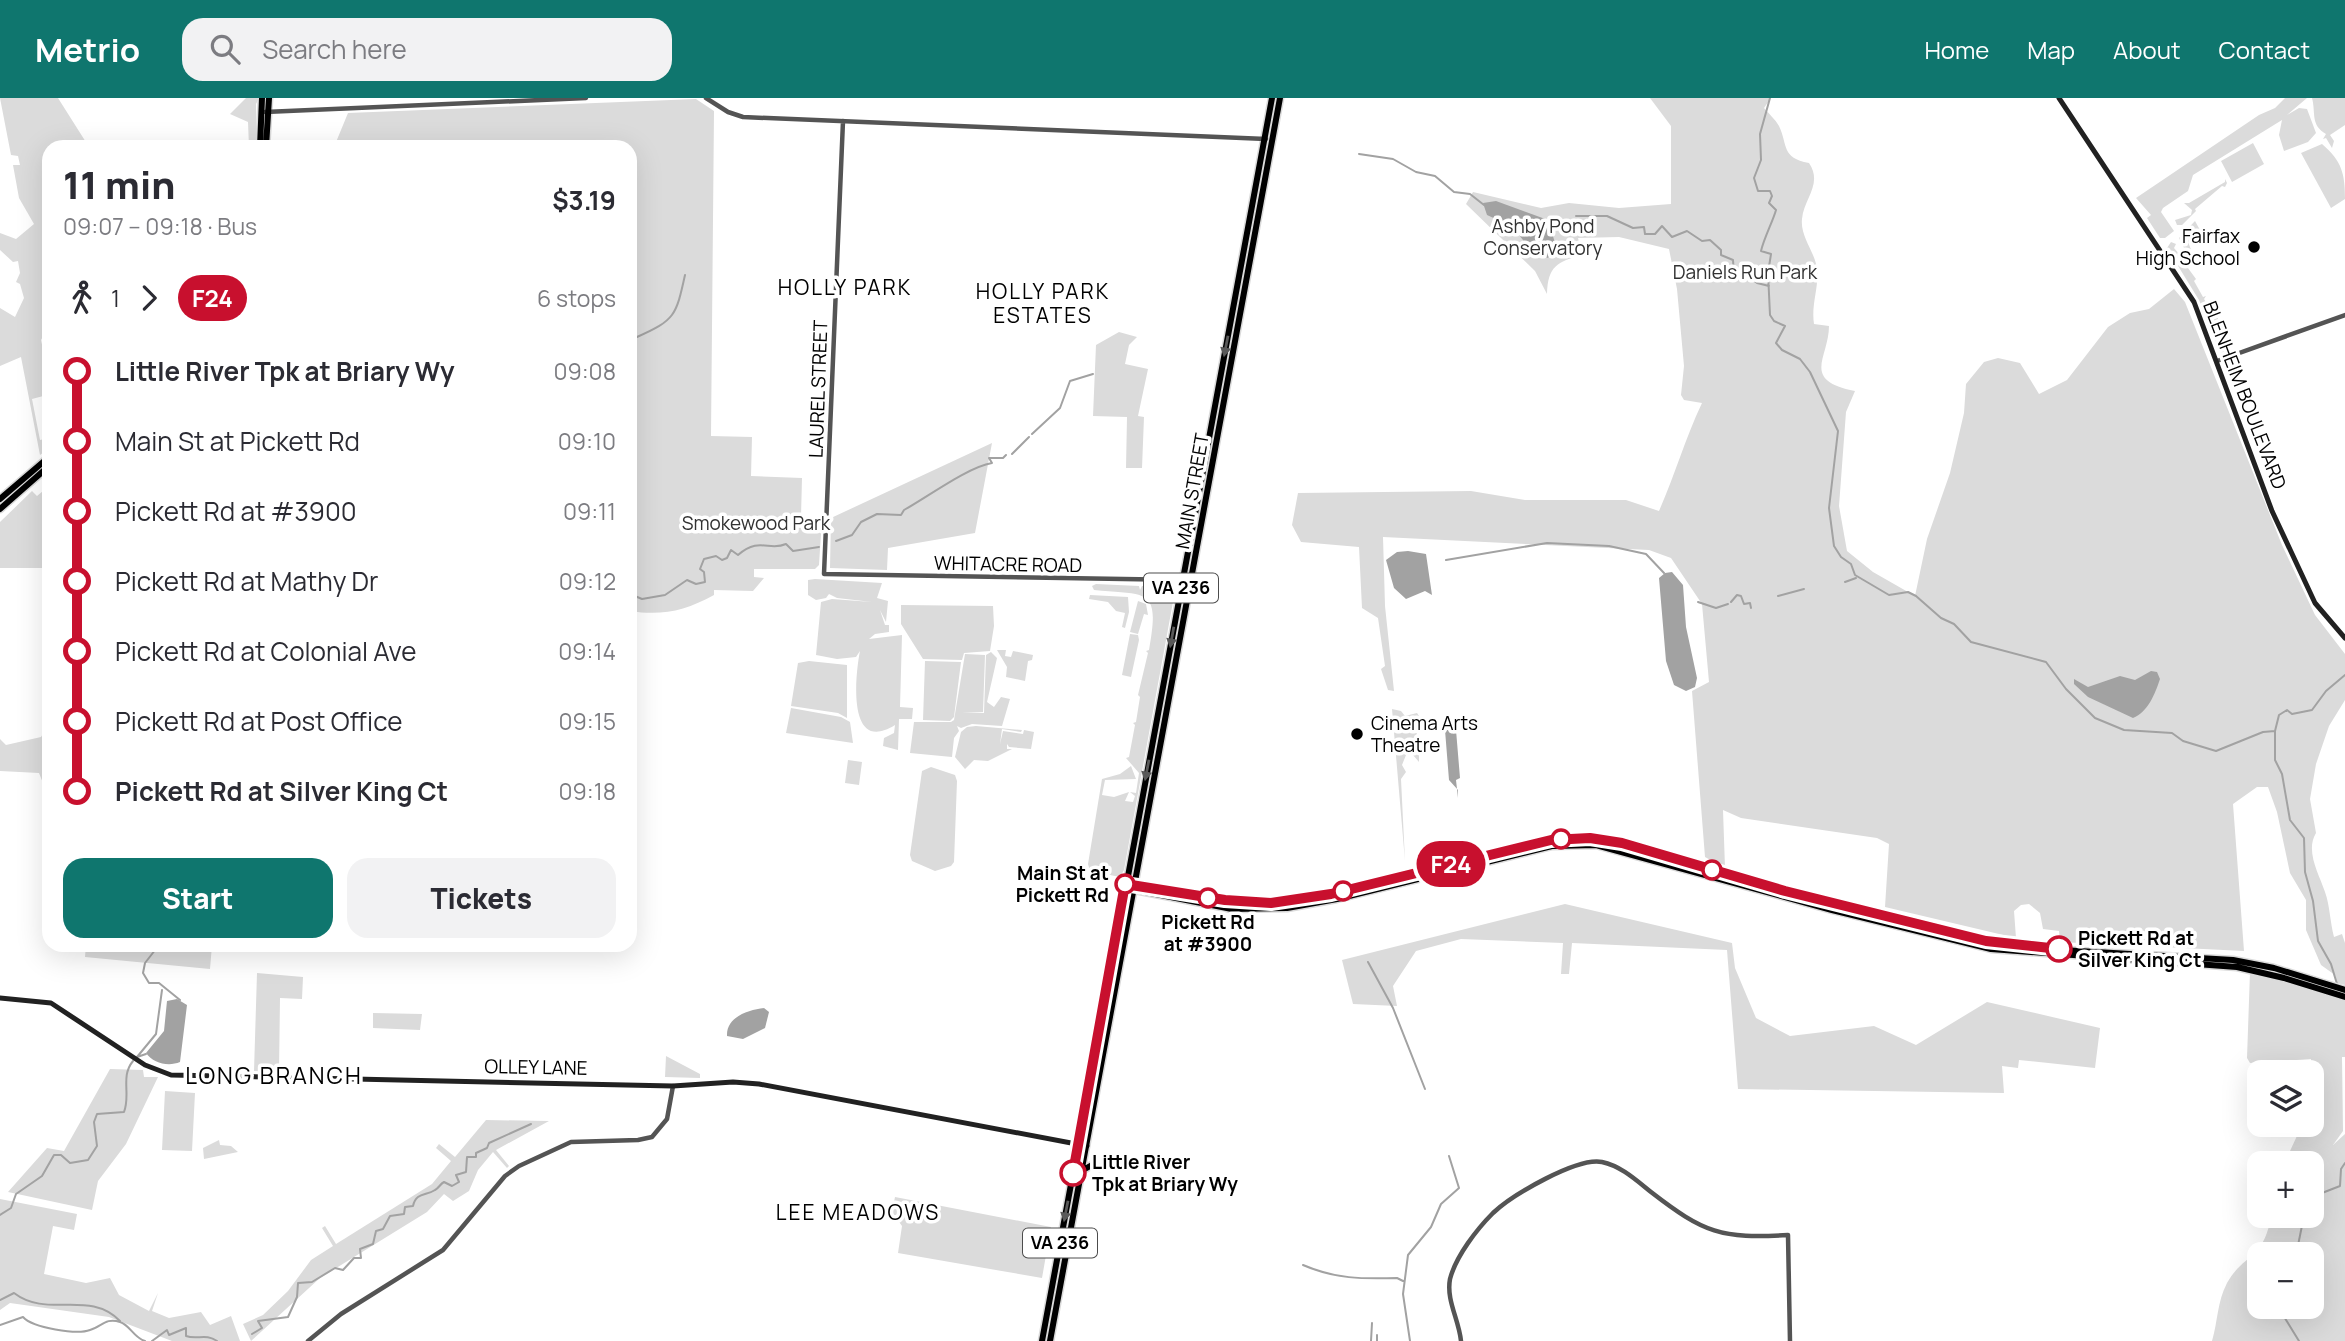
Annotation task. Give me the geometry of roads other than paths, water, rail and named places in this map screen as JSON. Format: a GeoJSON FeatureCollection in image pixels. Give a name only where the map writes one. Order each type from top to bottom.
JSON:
{"type":"FeatureCollection","features":[{"type":"Feature","properties":{"kind":"main road"},"geometry":{"type":"LineString","coordinates":[[262,98],[266,140]]}},
{"type":"Feature","properties":{"kind":"main road"},"geometry":{"type":"LineString","coordinates":[[261,140],[269,98]]}},
{"type":"Feature","properties":{"kind":"main road","name":"MAIN STREET"},"geometry":{"type":"LineString","coordinates":[[1125,884],[1272,98]]}},
{"type":"Feature","properties":{"kind":"main road","name":"MAIN STREET"},"geometry":{"type":"LineString","coordinates":[[1136,887],[1192,580],[1209,505],[1280,98]]}},
{"type":"Feature","properties":{"kind":"main road","name":"BLENHEIM BOULEVARD"},"geometry":{"type":"LineString","coordinates":[[2059,98],[2188,292],[2217,361],[2266,496],[2295,562],[2315,603],[2345,638]]}},
{"type":"Feature","properties":{"kind":"main road"},"geometry":{"type":"LineString","coordinates":[[0,499],[42,463]]}},
{"type":"Feature","properties":{"kind":"main road"},"geometry":{"type":"LineString","coordinates":[[0,509],[42,472]]}},
{"type":"Feature","properties":{"kind":"main road"},"geometry":{"type":"LineString","coordinates":[[1136,887],[1242,902],[1301,899],[1551,840],[1590,838],[1622,843],[1797,894],[2001,944],[2233,960],[2274,968],[2345,997]]}},
{"type":"Feature","properties":{"kind":"main road"},"geometry":{"type":"LineString","coordinates":[[1125,884],[1232,909],[1287,908],[1337,899],[1552,846],[1596,845],[1832,910],[1991,949],[2237,967],[2326,989],[2345,990]]}},
{"type":"Feature","properties":{"kind":"main road"},"geometry":{"type":"LineString","coordinates":[[1140,862],[1144,880],[1161,890]]}},
{"type":"Feature","properties":{"kind":"main road","name":"VA 236"},"geometry":{"type":"LineString","coordinates":[[1042,1341],[1125,884]]}},
{"type":"Feature","properties":{"kind":"main road","name":"VA 236"},"geometry":{"type":"LineString","coordinates":[[1051,1341],[1136,887]]}},
{"type":"Feature","properties":{"kind":"main road","name":"OLLEY LANE"},"geometry":{"type":"LineString","coordinates":[[0,998],[51,1003],[135,1059],[171,1075],[673,1086],[733,1082],[758,1084],[1087,1146]]}},
{"type":"Feature","properties":{"kind":"main road"},"geometry":{"type":"LineString","coordinates":[[1083,1170],[1091,1165],[1100,1168]]}},
{"type":"Feature","properties":{"kind":"street"},"geometry":{"type":"LineString","coordinates":[[265,112],[586,98]]}},
{"type":"Feature","properties":{"kind":"street"},"geometry":{"type":"LineString","coordinates":[[706,98],[740,117],[1273,140]]}},
{"type":"Feature","properties":{"kind":"street","name":"LAUREL STREET"},"geometry":{"type":"LineString","coordinates":[[824,574],[843,121]]}},
{"type":"Feature","properties":{"kind":"street"},"geometry":{"type":"LineString","coordinates":[[2217,361],[2345,316]]}},
{"type":"Feature","properties":{"kind":"street","name":"WHITACRE ROAD"},"geometry":{"type":"LineString","coordinates":[[824,574],[1192,580]]}},
{"type":"Feature","properties":{"kind":"street"},"geometry":{"type":"LineString","coordinates":[[308,1341],[341,1314],[443,1250],[502,1180],[519,1166],[571,1142],[638,1140],[656,1134],[667,1119],[673,1086]]}},
{"type":"Feature","properties":{"kind":"street"},"geometry":{"type":"LineString","coordinates":[[1461,1341],[1450,1285],[1455,1267],[1471,1240],[1503,1205],[1577,1165],[1595,1161],[1614,1166],[1688,1219],[1725,1234],[1745,1237],[1788,1234],[1790,1341]]}},
{"type":"Feature","properties":{"kind":"waterway"},"geometry":{"type":"LineString","coordinates":[[1770,98],[1760,134],[1761,160],[1754,178],[1758,191],[1770,191],[1772,196],[1769,203],[1776,210],[1761,251],[1771,254],[1768,273],[1770,315],[1774,321],[1785,326],[1776,343],[1782,350],[1800,359],[1810,372],[1838,431],[1829,508],[1834,546],[1841,557],[1851,564],[1855,575],[1889,595],[1908,592],[1916,596],[1941,618],[1954,624],[1971,642],[2046,662],[2066,689],[2095,718],[2124,730],[2172,733],[2183,741],[2216,751],[2263,732],[2275,731]]}},
{"type":"Feature","properties":{"kind":"waterway"},"geometry":{"type":"LineString","coordinates":[[1359,154],[1393,159],[1416,172],[1435,176],[1454,192],[1470,194],[1484,205]]}},
{"type":"Feature","properties":{"kind":"waterway"},"geometry":{"type":"LineString","coordinates":[[1576,216],[1607,216],[1633,228],[1644,227],[1645,234],[1655,234],[1662,226],[1672,237],[1687,231],[1702,241],[1710,240],[1721,250],[1721,255],[1733,260],[1734,275],[1744,272],[1757,283],[1769,286]]}},
{"type":"Feature","properties":{"kind":"waterway"},"geometry":{"type":"LineString","coordinates":[[1548,226],[1567,220]]}},
{"type":"Feature","properties":{"kind":"waterway"},"geometry":{"type":"LineString","coordinates":[[637,337],[667,321],[672,315],[685,275]]}},
{"type":"Feature","properties":{"kind":"waterway"},"geometry":{"type":"LineString","coordinates":[[1032,434],[1060,408],[1070,381],[1093,374]]}},
{"type":"Feature","properties":{"kind":"waterway"},"geometry":{"type":"LineString","coordinates":[[1012,454],[1029,437]]}},
{"type":"Feature","properties":{"kind":"waterway"},"geometry":{"type":"LineString","coordinates":[[836,541],[852,535],[861,522],[877,514],[901,515],[904,510],[960,476],[992,463],[989,458],[1003,458],[1006,455]]}},
{"type":"Feature","properties":{"kind":"waterway"},"geometry":{"type":"LineString","coordinates":[[1446,560],[1547,543],[1609,546],[1646,554],[1664,573]]}},
{"type":"Feature","properties":{"kind":"waterway"},"geometry":{"type":"LineString","coordinates":[[637,597],[642,599],[665,595],[687,580],[696,584],[705,582],[704,572],[700,569],[704,559],[716,556],[722,560],[727,558],[731,550],[738,555],[758,545],[786,544],[793,551],[819,547]]}},
{"type":"Feature","properties":{"kind":"waterway"},"geometry":{"type":"LineString","coordinates":[[1845,582],[1856,578]]}},
{"type":"Feature","properties":{"kind":"waterway"},"geometry":{"type":"LineString","coordinates":[[1778,596],[1804,589]]}},
{"type":"Feature","properties":{"kind":"waterway"},"geometry":{"type":"LineString","coordinates":[[1731,602],[1737,595],[1741,596],[1744,604],[1750,603],[1751,608]]}},
{"type":"Feature","properties":{"kind":"waterway"},"geometry":{"type":"LineString","coordinates":[[1698,602],[1716,608],[1728,604]]}},
{"type":"Feature","properties":{"kind":"waterway"},"geometry":{"type":"LineString","coordinates":[[2337,984],[2331,964],[2318,941],[2313,901],[2305,872],[2304,838],[2290,820],[2282,774],[2275,760],[2275,731],[2279,715],[2287,710],[2292,714],[2312,710],[2326,691],[2345,675]]}},
{"type":"Feature","properties":{"kind":"waterway","name":"LONG BRANCH"},"geometry":{"type":"LineString","coordinates":[[154,952],[145,963],[143,973],[149,983],[159,983],[180,1000]]}},
{"type":"Feature","properties":{"kind":"waterway"},"geometry":{"type":"LineString","coordinates":[[1368,962],[1393,1008],[1425,1089]]}},
{"type":"Feature","properties":{"kind":"waterway"},"geometry":{"type":"LineString","coordinates":[[137,1057],[156,1034],[162,990]]}},
{"type":"Feature","properties":{"kind":"waterway","name":"LONG BRANCH"},"geometry":{"type":"LineString","coordinates":[[137,1057],[146,1054]]}},
{"type":"Feature","properties":{"kind":"waterway","name":"LONG BRANCH"},"geometry":{"type":"LineString","coordinates":[[0,1215],[11,1208],[16,1194],[42,1176],[54,1155],[61,1155],[70,1163],[88,1160],[97,1146],[94,1122],[97,1114],[124,1112],[127,1073],[133,1061]]}},
{"type":"Feature","properties":{"kind":"waterway"},"geometry":{"type":"LineString","coordinates":[[252,1334],[262,1328],[258,1321],[288,1317],[297,1297],[298,1283],[312,1282],[335,1268],[343,1270],[354,1258],[361,1258],[360,1249],[373,1244],[376,1231],[383,1229],[390,1216],[404,1214],[405,1207],[413,1206],[419,1196],[435,1190],[444,1182],[452,1186],[459,1182],[456,1175],[466,1172],[467,1157],[476,1157],[476,1153],[487,1148],[489,1143],[531,1124]]}},
{"type":"Feature","properties":{"kind":"waterway"},"geometry":{"type":"LineString","coordinates":[[1410,1341],[1403,1294],[1408,1255],[1431,1227],[1441,1204],[1459,1188],[1449,1156]]}},
{"type":"Feature","properties":{"kind":"waterway"},"geometry":{"type":"LineString","coordinates":[[2324,1192],[2340,1186],[2341,1169],[2345,1163]]}},
{"type":"Feature","properties":{"kind":"waterway"},"geometry":{"type":"LineString","coordinates":[[2299,1242],[2302,1228]]}},
{"type":"Feature","properties":{"kind":"waterway"},"geometry":{"type":"LineString","coordinates":[[1303,1265],[1338,1276],[1397,1278],[1403,1281]]}},
{"type":"Feature","properties":{"kind":"waterway"},"geometry":{"type":"LineString","coordinates":[[0,1300],[14,1293],[41,1304],[95,1307],[120,1321]]}},
{"type":"Feature","properties":{"kind":"waterway"},"geometry":{"type":"LineString","coordinates":[[0,1325],[23,1317],[45,1327],[84,1331],[115,1321],[145,1341]]}},
{"type":"Feature","properties":{"kind":"waterway"},"geometry":{"type":"LineString","coordinates":[[2285,1319],[2299,1341]]}},
{"type":"Feature","properties":{"kind":"waterway"},"geometry":{"type":"LineString","coordinates":[[1371,1341],[1372,1323]]}},
{"type":"Feature","properties":{"kind":"waterway"},"geometry":{"type":"LineString","coordinates":[[152,1341],[167,1330],[169,1335],[186,1328],[186,1336],[209,1337],[217,1341]]}},
{"type":"Feature","properties":{"kind":"waterway"},"geometry":{"type":"LineString","coordinates":[[1377,1335],[1377,1341]]}},
{"type":"Feature","properties":{"kind":"place","name":"Fairfax High School"},"geometry":{"type":"Point","coordinates":[2254,247]}},
{"type":"Feature","properties":{"kind":"place","name":"Cinema Arts Theatre"},"geometry":{"type":"Point","coordinates":[1357,734]}},
{"type":"Feature","properties":{"kind":"place","name":"Main St at Pickett Rd"},"geometry":{"type":"Point","coordinates":[1125,884]}},
{"type":"Feature","properties":{"kind":"place","name":"Pickett Rd at #3900"},"geometry":{"type":"Point","coordinates":[1208,898]}},
{"type":"Feature","properties":{"kind":"place","name":"Pickett Rd at Silver King Ct"},"geometry":{"type":"Point","coordinates":[2059,949]}},
{"type":"Feature","properties":{"kind":"place","name":"Little River Tpk at Briary Wy"},"geometry":{"type":"Point","coordinates":[1073,1173]}},
{"type":"Feature","properties":{"kind":"district","name":"HOLLY PARK"},"geometry":{"type":"Point","coordinates":[845,288]}},
{"type":"Feature","properties":{"kind":"district","name":"HOLLY PARK ESTATES"},"geometry":{"type":"Point","coordinates":[1043,304]}},
{"type":"Feature","properties":{"kind":"district","name":"LONG BRANCH"},"geometry":{"type":"Point","coordinates":[274,1076]}},
{"type":"Feature","properties":{"kind":"district","name":"LEE MEADOWS"},"geometry":{"type":"Point","coordinates":[858,1213]}},
{"type":"Feature","properties":{"kind":"park label","name":"Ashby Pond Conservatory"},"geometry":{"type":"Point","coordinates":[1543,237]}},
{"type":"Feature","properties":{"kind":"park label","name":"Daniels Run Park"},"geometry":{"type":"Point","coordinates":[1745,272]}},
{"type":"Feature","properties":{"kind":"park label","name":"Smokewood Park"},"geometry":{"type":"Point","coordinates":[756,523]}}]}
